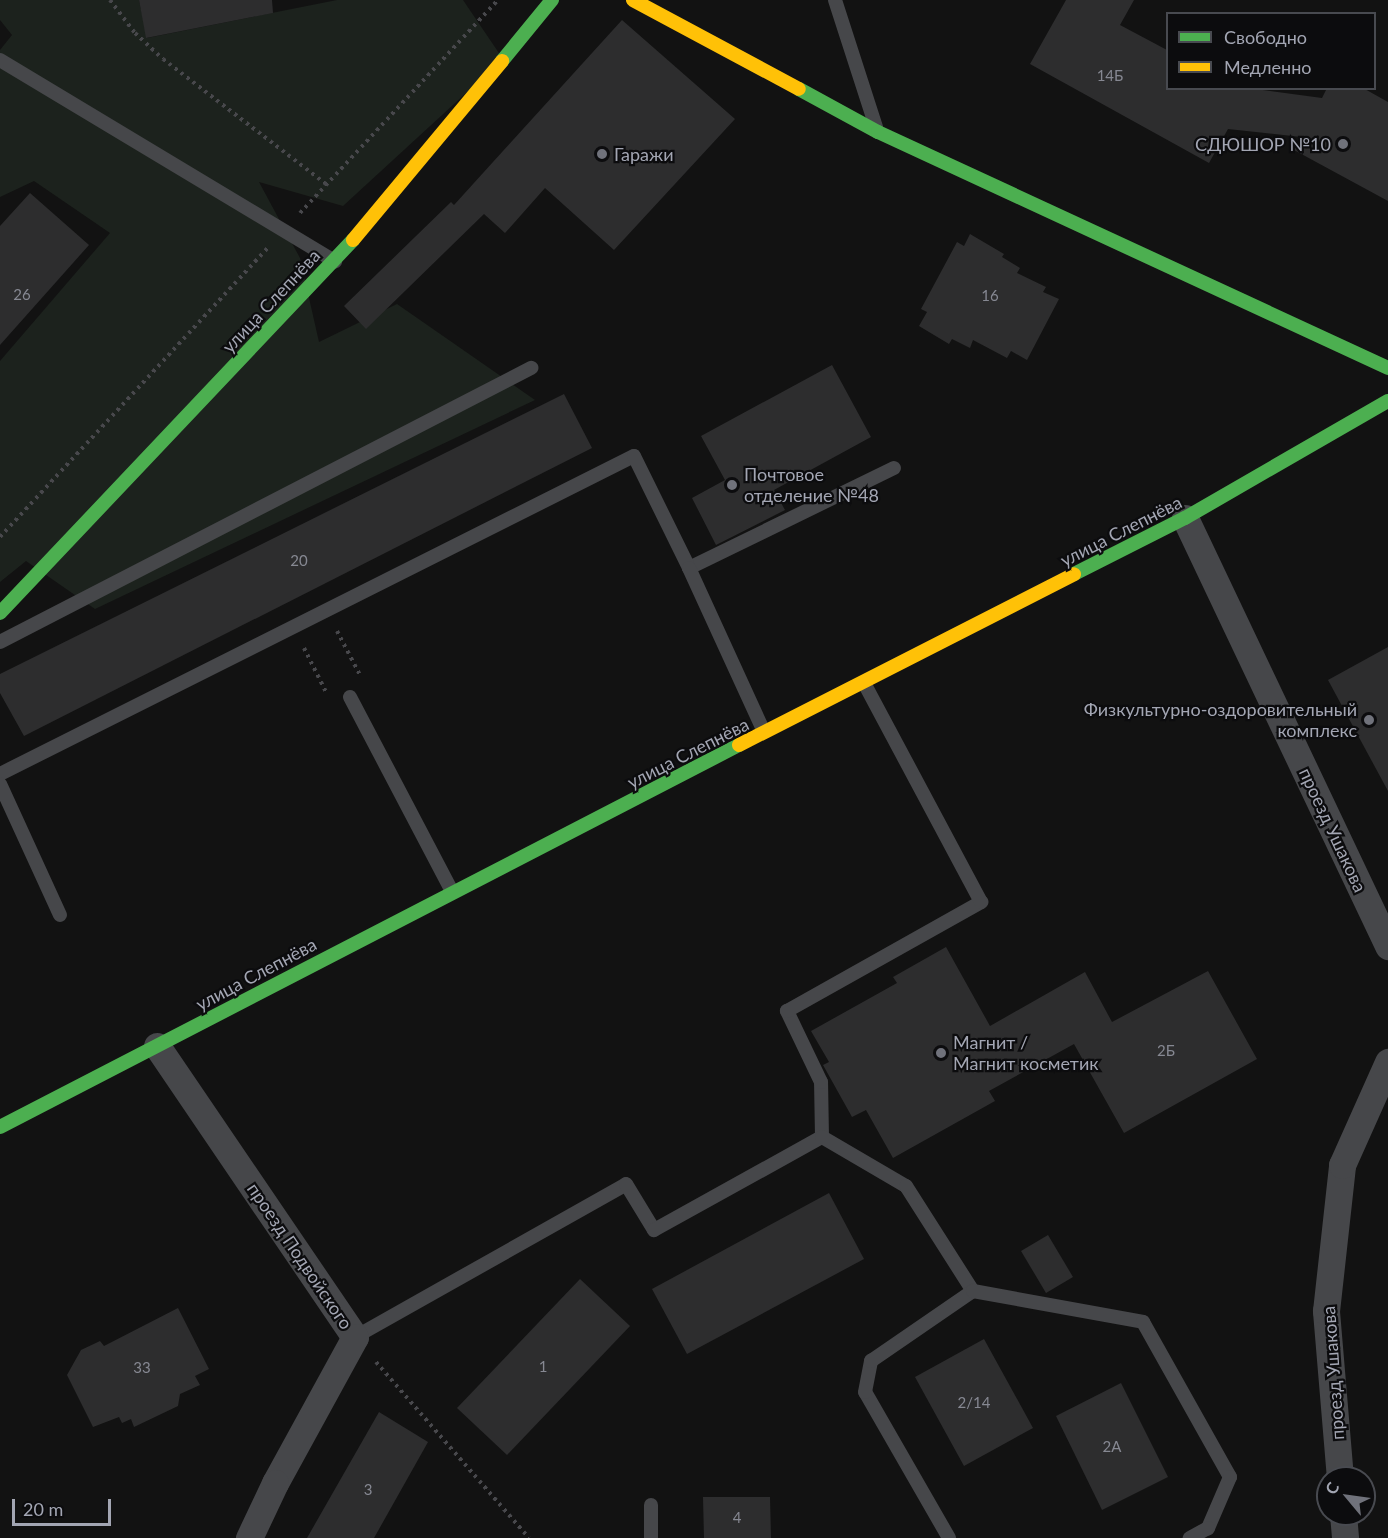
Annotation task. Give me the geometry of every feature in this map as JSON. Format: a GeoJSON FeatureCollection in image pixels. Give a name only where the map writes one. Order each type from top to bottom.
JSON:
{"type":"FeatureCollection","features":[{"type":"Feature","properties":{"kind":"street","name":"улица Слепнёва"},"geometry":{"type":"LineString","coordinates":[[0,613],[335,261],[552,0]]}},
{"type":"Feature","properties":{"kind":"street"},"geometry":{"type":"LineString","coordinates":[[633,0],[878,132],[1388,368]]}},
{"type":"Feature","properties":{"kind":"street","name":"улица Слепнёва"},"geometry":{"type":"LineString","coordinates":[[0,1127],[452,891],[765,734],[1185,518],[1388,401]]}},
{"type":"Feature","properties":{"kind":"street","name":"проезд Ушакова"},"geometry":{"type":"LineString","coordinates":[[1185,518],[1388,946]]}},
{"type":"Feature","properties":{"kind":"street","name":"проезд Подвойского"},"geometry":{"type":"LineString","coordinates":[[157,1046],[355,1337],[275,1483],[249,1538]]}},
{"type":"Feature","properties":{"kind":"street","name":"проезд Ушакова"},"geometry":{"type":"LineString","coordinates":[[1339,1466],[1326,1311],[1342,1166],[1388,1062]]}},
{"type":"Feature","properties":{"kind":"lane"},"geometry":{"type":"LineString","coordinates":[[835,0],[878,132]]}},
{"type":"Feature","properties":{"kind":"lane"},"geometry":{"type":"LineString","coordinates":[[0,60],[335,261]]}},
{"type":"Feature","properties":{"kind":"lane"},"geometry":{"type":"LineString","coordinates":[[0,642],[531,368]]}},
{"type":"Feature","properties":{"kind":"lane"},"geometry":{"type":"LineString","coordinates":[[0,774],[327,612],[634,456],[689,568],[765,734]]}},
{"type":"Feature","properties":{"kind":"lane"},"geometry":{"type":"LineString","coordinates":[[689,568],[894,468]]}},
{"type":"Feature","properties":{"kind":"lane"},"geometry":{"type":"LineString","coordinates":[[822,1137],[821,1082],[787,1011],[981,902],[864,683]]}},
{"type":"Feature","properties":{"kind":"lane"},"geometry":{"type":"LineString","coordinates":[[350,697],[452,891]]}},
{"type":"Feature","properties":{"kind":"lane"},"geometry":{"type":"LineString","coordinates":[[0,784],[60,915]]}},
{"type":"Feature","properties":{"kind":"lane"},"geometry":{"type":"LineString","coordinates":[[822,1137],[906,1186],[973,1291]]}},
{"type":"Feature","properties":{"kind":"lane"},"geometry":{"type":"LineString","coordinates":[[355,1337],[626,1184],[654,1230],[822,1137]]}},
{"type":"Feature","properties":{"kind":"lane"},"geometry":{"type":"LineString","coordinates":[[949,1538],[864,1392],[872,1360],[973,1291],[1143,1322],[1230,1477],[1208,1528],[1190,1538]]}},
{"type":"Feature","properties":{"kind":"lane"},"geometry":{"type":"LineString","coordinates":[[651,1505],[651,1538]]}},
{"type":"Feature","properties":{"kind":"path"},"geometry":{"type":"LineString","coordinates":[[110,0],[135,33],[163,59],[327,184]]}},
{"type":"Feature","properties":{"kind":"path"},"geometry":{"type":"LineString","coordinates":[[0,537],[498,0]]}},
{"type":"Feature","properties":{"kind":"path"},"geometry":{"type":"LineString","coordinates":[[294,628],[333,705],[350,697],[367,688],[327,612]]}},
{"type":"Feature","properties":{"kind":"path"},"geometry":{"type":"LineString","coordinates":[[355,1337],[529,1538]]}},
{"type":"Feature","properties":{"kind":"shaded area"},"geometry":{"type":"Polygon","coordinates":[[[0,0],[139,0],[147,38],[337,0],[463,0],[503,59],[343,206],[259,182],[300,258],[319,342],[397,304],[535,400],[95,609],[26,561],[0,582],[0,361],[110,233],[34,181],[0,197],[0,50],[12,35],[0,20],[0,0]]]}},
{"type":"Feature","properties":{"kind":"building"},"geometry":{"type":"Polygon","coordinates":[[[139,0],[272,0],[273,13],[146,38],[139,0]]]}},
{"type":"Feature","properties":{"kind":"building"},"geometry":{"type":"Polygon","coordinates":[[[1066,0],[1134,0],[1120,25],[1166,49],[1166,90],[1263,90],[1322,98],[1326,90],[1367,90],[1388,102],[1388,201],[1294,150],[1301,137],[1228,129],[1209,163],[1030,64],[1066,0]]]}},
{"type":"Feature","properties":{"kind":"building","name":"Гаражи"},"geometry":{"type":"Polygon","coordinates":[[[622,20],[735,119],[614,250],[545,188],[505,233],[484,214],[366,329],[344,306],[451,202],[454,205],[622,20]]]}},
{"type":"Feature","properties":{"kind":"building"},"geometry":{"type":"Polygon","coordinates":[[[30,193],[89,245],[0,345],[0,226],[30,193]]]}},
{"type":"Feature","properties":{"kind":"building"},"geometry":{"type":"Polygon","coordinates":[[[970,234],[1004,254],[1002,257],[1020,268],[1017,273],[1046,287],[1043,292],[1059,299],[1027,360],[1011,351],[1007,358],[973,340],[970,348],[952,339],[949,344],[919,326],[927,312],[921,309],[957,242],[964,246],[970,234]]]}},
{"type":"Feature","properties":{"kind":"building"},"geometry":{"type":"Polygon","coordinates":[[[832,365],[871,437],[774,490],[785,510],[716,545],[692,498],[725,480],[701,436],[832,365]]]}},
{"type":"Feature","properties":{"kind":"building"},"geometry":{"type":"Polygon","coordinates":[[[564,394],[592,448],[24,736],[0,693],[0,674],[564,394]]]}},
{"type":"Feature","properties":{"kind":"building","name":"Физкультурно-оздоровительный комплекс"},"geometry":{"type":"Polygon","coordinates":[[[1388,647],[1388,791],[1328,680],[1388,647]]]}},
{"type":"Feature","properties":{"kind":"building","name":"Магнит / Магнит косметик"},"geometry":{"type":"Polygon","coordinates":[[[946,947],[990,1026],[1085,972],[1112,1022],[1208,971],[1257,1059],[1124,1133],[1074,1044],[989,1091],[995,1101],[893,1158],[866,1110],[852,1117],[823,1065],[829,1062],[811,1031],[897,983],[893,977],[946,947]]]}},
{"type":"Feature","properties":{"kind":"building"},"geometry":{"type":"Polygon","coordinates":[[[829,1193],[864,1259],[687,1354],[652,1289],[829,1193]]]}},
{"type":"Feature","properties":{"kind":"building"},"geometry":{"type":"Polygon","coordinates":[[[1048,1235],[1073,1277],[1046,1293],[1021,1251],[1048,1235]]]}},
{"type":"Feature","properties":{"kind":"building"},"geometry":{"type":"Polygon","coordinates":[[[580,1279],[630,1326],[507,1455],[457,1408],[580,1279]]]}},
{"type":"Feature","properties":{"kind":"building"},"geometry":{"type":"Polygon","coordinates":[[[178,1308],[209,1369],[195,1376],[200,1385],[180,1394],[178,1406],[134,1427],[131,1419],[122,1423],[119,1417],[93,1427],[67,1375],[81,1350],[100,1341],[104,1346],[178,1308]]]}},
{"type":"Feature","properties":{"kind":"building"},"geometry":{"type":"Polygon","coordinates":[[[984,1339],[1033,1428],[964,1466],[915,1377],[984,1339]]]}},
{"type":"Feature","properties":{"kind":"building"},"geometry":{"type":"Polygon","coordinates":[[[1121,1383],[1168,1477],[1102,1510],[1056,1416],[1121,1383]]]}},
{"type":"Feature","properties":{"kind":"building"},"geometry":{"type":"Polygon","coordinates":[[[379,1412],[428,1442],[374,1538],[307,1538],[379,1412]]]}},
{"type":"Feature","properties":{"kind":"building"},"geometry":{"type":"Polygon","coordinates":[[[703,1497],[770,1497],[771,1538],[704,1538],[703,1497]]]}},
{"type":"Feature","properties":{"kind":"traffic: fast"},"geometry":{"type":"LineString","coordinates":[[502,61],[552,0]]}},
{"type":"Feature","properties":{"kind":"traffic: fast"},"geometry":{"type":"LineString","coordinates":[[799,89],[878,132],[1388,368]]}},
{"type":"Feature","properties":{"kind":"traffic: fast"},"geometry":{"type":"LineString","coordinates":[[0,613],[353,240]]}},
{"type":"Feature","properties":{"kind":"traffic: fast"},"geometry":{"type":"LineString","coordinates":[[1074,574],[1185,518],[1388,401]]}},
{"type":"Feature","properties":{"kind":"traffic: fast"},"geometry":{"type":"LineString","coordinates":[[0,1127],[739,745]]}},
{"type":"Feature","properties":{"kind":"traffic: slow"},"geometry":{"type":"LineString","coordinates":[[633,0],[799,89]]}},
{"type":"Feature","properties":{"kind":"traffic: slow"},"geometry":{"type":"LineString","coordinates":[[353,240],[502,61]]}},
{"type":"Feature","properties":{"kind":"traffic: slow"},"geometry":{"type":"LineString","coordinates":[[739,745],[1074,574]]}},
{"type":"Feature","properties":{"kind":"place","name":"СДЮШОР №10"},"geometry":{"type":"Point","coordinates":[1343,144]}},
{"type":"Feature","properties":{"kind":"place","name":"Гаражи"},"geometry":{"type":"Point","coordinates":[602,154]}},
{"type":"Feature","properties":{"kind":"place","name":"Почтовое отделение №48"},"geometry":{"type":"Point","coordinates":[732,485]}},
{"type":"Feature","properties":{"kind":"place","name":"Физкультурно-оздоровительный комплекс"},"geometry":{"type":"Point","coordinates":[1369,720]}},
{"type":"Feature","properties":{"kind":"place","name":"Магнит / Магнит косметик"},"geometry":{"type":"Point","coordinates":[941,1053]}}]}
